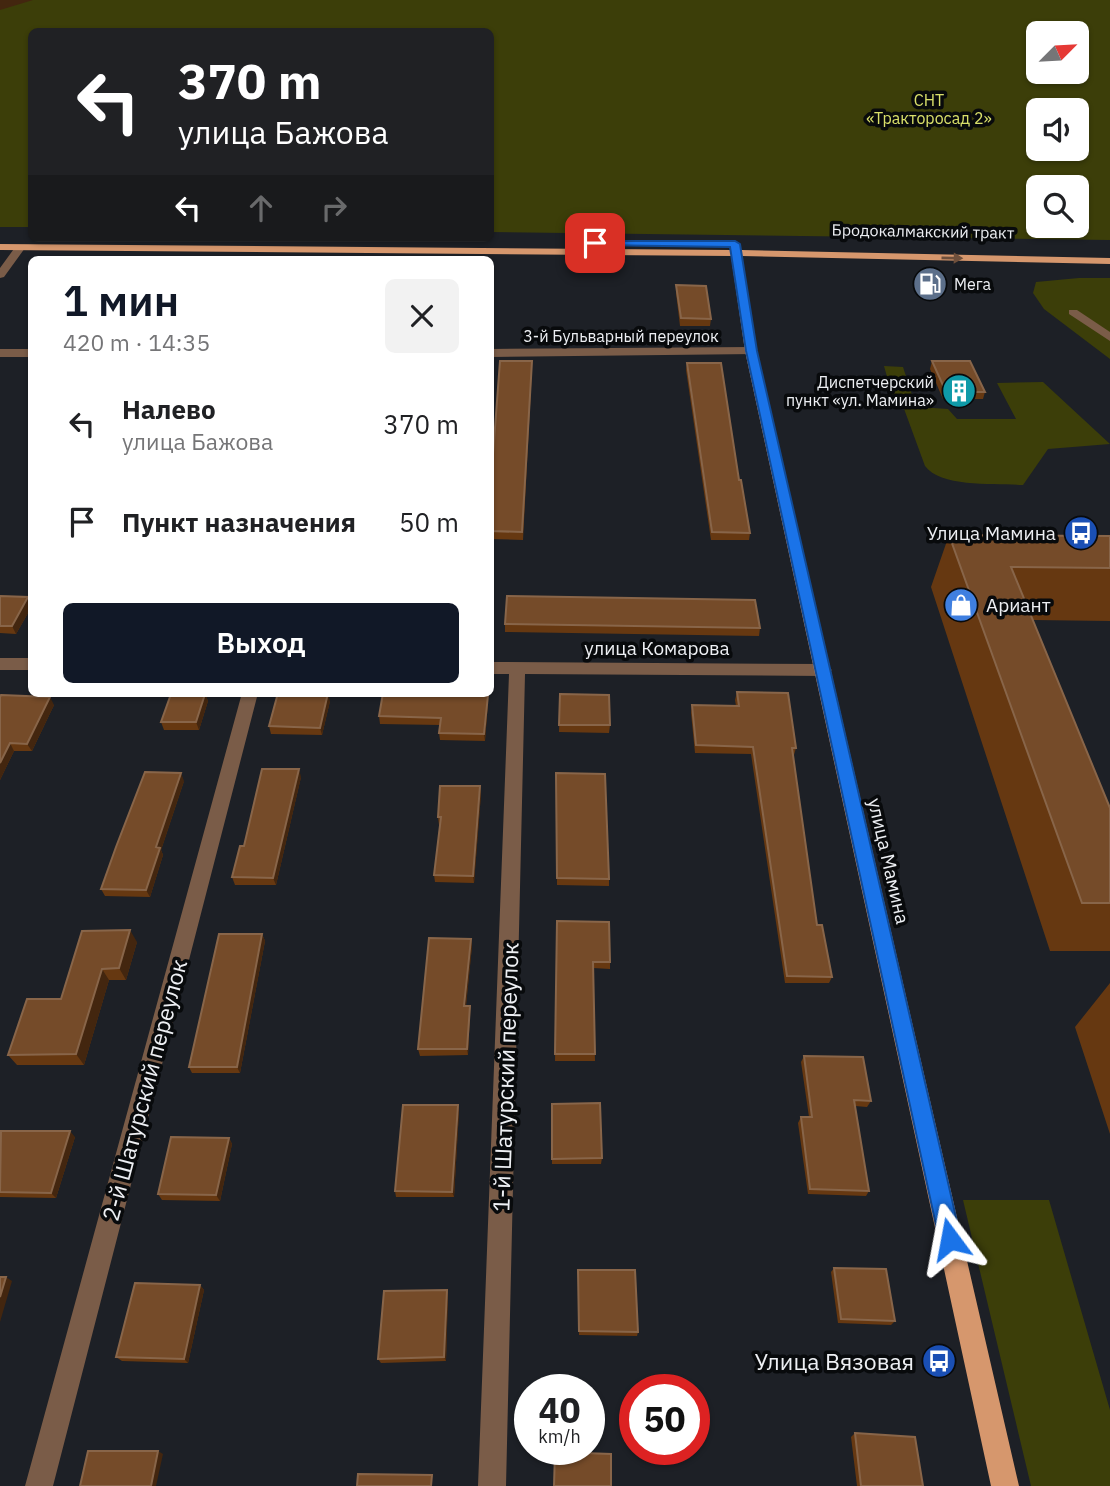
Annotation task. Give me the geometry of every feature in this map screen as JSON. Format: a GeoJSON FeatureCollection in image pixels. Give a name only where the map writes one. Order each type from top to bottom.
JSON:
{"type":"FeatureCollection","features":[{"type":"Feature","properties":{"kind":"main road"},"geometry":{"type":"LineString","coordinates":[[0,236],[28,236]]}},
{"type":"Feature","properties":{"kind":"main road"},"geometry":{"type":"LineString","coordinates":[[380,242],[736,249]]}},
{"type":"Feature","properties":{"kind":"main road"},"geometry":{"type":"LineString","coordinates":[[0,247],[736,249]]}},
{"type":"Feature","properties":{"kind":"main road","name":"Бродокалмакский тракт"},"geometry":{"type":"LineString","coordinates":[[736,249],[1110,250]]}},
{"type":"Feature","properties":{"kind":"main road","name":"Бродокалмакский тракт"},"geometry":{"type":"LineString","coordinates":[[736,249],[1110,261]]}},
{"type":"Feature","properties":{"kind":"main road","name":"улица Мамина"},"geometry":{"type":"LineString","coordinates":[[736,249],[751,351],[1005,1486]]}},
{"type":"Feature","properties":{"kind":"street"},"geometry":{"type":"LineString","coordinates":[[0,275],[20,247]]}},
{"type":"Feature","properties":{"kind":"street"},"geometry":{"type":"LineString","coordinates":[[1073,312],[1110,337]]}},
{"type":"Feature","properties":{"kind":"street","name":"3-й Бульварный переулок"},"geometry":{"type":"LineString","coordinates":[[494,353],[751,351]]}},
{"type":"Feature","properties":{"kind":"street"},"geometry":{"type":"LineString","coordinates":[[0,353],[28,353]]}},
{"type":"Feature","properties":{"kind":"street"},"geometry":{"type":"LineString","coordinates":[[0,664],[28,664]]}},
{"type":"Feature","properties":{"kind":"street","name":"улица Комарова"},"geometry":{"type":"LineString","coordinates":[[494,668],[824,670]]}},
{"type":"Feature","properties":{"kind":"street","name":"1-й Шатурский переулок"},"geometry":{"type":"LineString","coordinates":[[492,1486],[517,668]]}},
{"type":"Feature","properties":{"kind":"street","name":"2-й Шатурский переулок"},"geometry":{"type":"LineString","coordinates":[[39,1486],[249,697]]}},
{"type":"Feature","properties":{"kind":"green space","name":"СНТ «Тракторосад 2»"},"geometry":{"type":"Polygon","coordinates":[[[29,0],[1110,0],[1110,240],[494,232],[494,28],[28,28],[28,227],[0,227],[0,9],[29,0]]]}},
{"type":"Feature","properties":{"kind":"green space"},"geometry":{"type":"Polygon","coordinates":[[[1110,278],[1110,359],[1044,309],[1033,293],[1036,282],[1110,278]]]}},
{"type":"Feature","properties":{"kind":"green space"},"geometry":{"type":"Polygon","coordinates":[[[884,366],[903,367],[913,398],[893,398],[884,366]]]}},
{"type":"Feature","properties":{"kind":"green space"},"geometry":{"type":"Polygon","coordinates":[[[1043,382],[1110,444],[1048,449],[1023,485],[956,481],[943,478],[925,466],[903,406],[948,409],[957,419],[1016,419],[997,383],[1043,382]]]}},
{"type":"Feature","properties":{"kind":"green space"},"geometry":{"type":"Polygon","coordinates":[[[963,1200],[1049,1200],[1110,1410],[1110,1486],[1031,1486],[963,1200]]]}},
{"type":"Feature","properties":{"kind":"building"},"geometry":{"type":"Polygon","coordinates":[[[676,285],[706,286],[711,319],[681,318],[676,285]]]}},
{"type":"Feature","properties":{"kind":"building"},"geometry":{"type":"Polygon","coordinates":[[[500,361],[532,361],[522,532],[494,531],[494,441],[500,361]]]}},
{"type":"Feature","properties":{"kind":"building"},"geometry":{"type":"Polygon","coordinates":[[[932,361],[970,361],[985,392],[946,392],[932,361]]]}},
{"type":"Feature","properties":{"kind":"building"},"geometry":{"type":"Polygon","coordinates":[[[687,363],[721,363],[750,533],[712,532],[687,363]]]}},
{"type":"Feature","properties":{"kind":"building"},"geometry":{"type":"Polygon","coordinates":[[[949,535],[1110,536],[1110,568],[1011,567],[1110,808],[1110,903],[1082,903],[949,535]]]}},
{"type":"Feature","properties":{"kind":"building"},"geometry":{"type":"Polygon","coordinates":[[[0,596],[28,597],[12,626],[0,626],[0,596]]]}},
{"type":"Feature","properties":{"kind":"building"},"geometry":{"type":"Polygon","coordinates":[[[507,596],[755,600],[760,628],[505,624],[507,596]]]}},
{"type":"Feature","properties":{"kind":"building"},"geometry":{"type":"Polygon","coordinates":[[[737,692],[788,693],[796,748],[792,748],[817,925],[822,925],[832,977],[787,976],[753,747],[696,745],[692,705],[739,706],[737,692]]]}},
{"type":"Feature","properties":{"kind":"building"},"geometry":{"type":"Polygon","coordinates":[[[560,694],[609,695],[610,725],[559,725],[560,694]]]}},
{"type":"Feature","properties":{"kind":"building"},"geometry":{"type":"Polygon","coordinates":[[[0,697],[50,697],[27,744],[10,743],[0,763],[0,697]]]}},
{"type":"Feature","properties":{"kind":"building"},"geometry":{"type":"Polygon","coordinates":[[[170,697],[204,697],[196,722],[161,722],[170,697]]]}},
{"type":"Feature","properties":{"kind":"building"},"geometry":{"type":"Polygon","coordinates":[[[277,697],[327,697],[320,728],[269,726],[277,697]]]}},
{"type":"Feature","properties":{"kind":"building"},"geometry":{"type":"Polygon","coordinates":[[[382,697],[488,697],[484,734],[439,733],[441,718],[379,716],[382,697]]]}},
{"type":"Feature","properties":{"kind":"building"},"geometry":{"type":"Polygon","coordinates":[[[262,769],[299,769],[273,878],[232,877],[240,846],[244,846],[262,769]]]}},
{"type":"Feature","properties":{"kind":"building"},"geometry":{"type":"Polygon","coordinates":[[[145,772],[181,773],[156,847],[160,848],[146,890],[101,889],[116,847],[145,772]]]}},
{"type":"Feature","properties":{"kind":"building"},"geometry":{"type":"Polygon","coordinates":[[[556,773],[605,774],[609,879],[557,878],[556,773]]]}},
{"type":"Feature","properties":{"kind":"building"},"geometry":{"type":"Polygon","coordinates":[[[440,786],[480,786],[473,876],[434,875],[441,817],[438,817],[440,786]]]}},
{"type":"Feature","properties":{"kind":"building"},"geometry":{"type":"Polygon","coordinates":[[[557,921],[609,922],[610,962],[593,962],[595,1054],[555,1054],[557,921]]]}},
{"type":"Feature","properties":{"kind":"building"},"geometry":{"type":"Polygon","coordinates":[[[130,930],[119,968],[102,969],[76,1054],[8,1055],[27,999],[61,999],[82,931],[130,930]]]}},
{"type":"Feature","properties":{"kind":"building"},"geometry":{"type":"Polygon","coordinates":[[[219,934],[262,934],[237,1067],[189,1067],[219,934]]]}},
{"type":"Feature","properties":{"kind":"building"},"geometry":{"type":"Polygon","coordinates":[[[429,938],[471,939],[464,1006],[470,1006],[467,1049],[418,1049],[429,938]]]}},
{"type":"Feature","properties":{"kind":"building"},"geometry":{"type":"Polygon","coordinates":[[[804,1056],[863,1057],[871,1101],[854,1100],[869,1191],[810,1189],[801,1117],[812,1117],[804,1056]]]}},
{"type":"Feature","properties":{"kind":"building"},"geometry":{"type":"Polygon","coordinates":[[[600,1103],[602,1158],[552,1159],[552,1104],[600,1103]]]}},
{"type":"Feature","properties":{"kind":"building"},"geometry":{"type":"Polygon","coordinates":[[[403,1105],[458,1105],[452,1192],[395,1191],[403,1105]]]}},
{"type":"Feature","properties":{"kind":"building"},"geometry":{"type":"Polygon","coordinates":[[[1,1131],[70,1131],[51,1193],[0,1192],[1,1131]]]}},
{"type":"Feature","properties":{"kind":"building"},"geometry":{"type":"Polygon","coordinates":[[[171,1137],[229,1138],[216,1195],[158,1194],[171,1137]]]}},
{"type":"Feature","properties":{"kind":"building"},"geometry":{"type":"Polygon","coordinates":[[[834,1268],[886,1269],[895,1321],[841,1319],[834,1268]]]}},
{"type":"Feature","properties":{"kind":"building"},"geometry":{"type":"Polygon","coordinates":[[[578,1270],[635,1270],[638,1332],[579,1331],[578,1270]]]}},
{"type":"Feature","properties":{"kind":"building"},"geometry":{"type":"Polygon","coordinates":[[[0,1277],[6,1277],[0,1297],[0,1277]]]}},
{"type":"Feature","properties":{"kind":"building"},"geometry":{"type":"Polygon","coordinates":[[[135,1283],[200,1285],[184,1359],[116,1357],[135,1283]]]}},
{"type":"Feature","properties":{"kind":"building"},"geometry":{"type":"Polygon","coordinates":[[[447,1290],[444,1357],[378,1359],[384,1291],[447,1290]]]}},
{"type":"Feature","properties":{"kind":"building"},"geometry":{"type":"Polygon","coordinates":[[[855,1433],[915,1437],[923,1486],[861,1486],[855,1433]]]}},
{"type":"Feature","properties":{"kind":"building"},"geometry":{"type":"Polygon","coordinates":[[[88,1451],[158,1451],[151,1486],[80,1486],[88,1451]]]}},
{"type":"Feature","properties":{"kind":"building"},"geometry":{"type":"Polygon","coordinates":[[[605,1454],[611,1454],[611,1486],[554,1486],[555,1465],[605,1465],[605,1454]]]}},
{"type":"Feature","properties":{"kind":"building"},"geometry":{"type":"Polygon","coordinates":[[[358,1474],[432,1475],[431,1486],[357,1486],[358,1474]]]}},
{"type":"Feature","properties":{"kind":"place","name":"Мега"},"geometry":{"type":"Point","coordinates":[930,284]}},
{"type":"Feature","properties":{"kind":"place","name":"Диспетчерский пункт «ул. Мамина»"},"geometry":{"type":"Point","coordinates":[959,391]}},
{"type":"Feature","properties":{"kind":"place","name":"Улица Мамина"},"geometry":{"type":"Point","coordinates":[1081,533]}},
{"type":"Feature","properties":{"kind":"place","name":"Ариант"},"geometry":{"type":"Point","coordinates":[961,605]}},
{"type":"Feature","properties":{"kind":"place","name":"Улица Вязовая"},"geometry":{"type":"Point","coordinates":[939,1361]}},
{"type":"Feature","properties":{"kind":"route"},"geometry":{"type":"LineString","coordinates":[[595,243],[735,244],[751,351],[801,564],[950,1239]]}}]}
